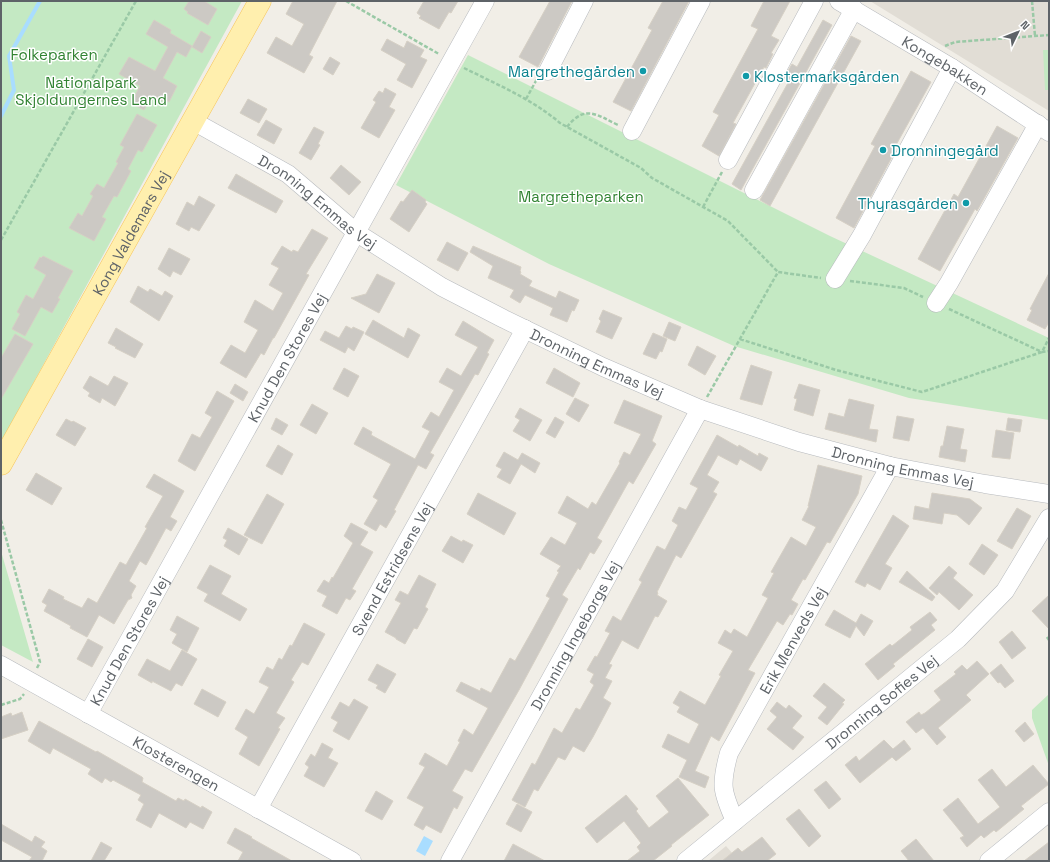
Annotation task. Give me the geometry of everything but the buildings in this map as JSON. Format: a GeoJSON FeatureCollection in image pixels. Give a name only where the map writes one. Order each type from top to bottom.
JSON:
{"type":"FeatureCollection","features":[{"type":"Feature","properties":{"kind":"main road","name":"Kong Valdemars Vej"},"geometry":{"type":"LineString","coordinates":[[1,464],[260,1]]}},
{"type":"Feature","properties":{"kind":"street","name":"Knud Den Stores Vej"},"geometry":{"type":"LineString","coordinates":[[88,714],[485,1]]}},
{"type":"Feature","properties":{"kind":"street"},"geometry":{"type":"LineString","coordinates":[[548,70],[584,1]]}},
{"type":"Feature","properties":{"kind":"street"},"geometry":{"type":"LineString","coordinates":[[632,131],[701,1]]}},
{"type":"Feature","properties":{"kind":"street"},"geometry":{"type":"LineString","coordinates":[[728,160],[814,1]]}},
{"type":"Feature","properties":{"kind":"street"},"geometry":{"type":"LineString","coordinates":[[754,190],[847,5]]}},
{"type":"Feature","properties":{"kind":"street","name":"Kongebakken"},"geometry":{"type":"LineString","coordinates":[[847,5],[952,68],[1044,128]]}},
{"type":"Feature","properties":{"kind":"street"},"geometry":{"type":"LineString","coordinates":[[835,280],[862,235],[952,68]]}},
{"type":"Feature","properties":{"kind":"street","name":"Dronning Emmas Vej"},"geometry":{"type":"LineString","coordinates":[[193,121],[288,174],[357,232],[442,288],[603,367],[700,409],[799,442],[890,466],[985,484],[1049,494]]}},
{"type":"Feature","properties":{"kind":"street"},"geometry":{"type":"LineString","coordinates":[[936,303],[1044,128]]}},
{"type":"Feature","properties":{"kind":"street","name":"Svend Estridsens Vej"},"geometry":{"type":"LineString","coordinates":[[258,809],[525,329]]}},
{"type":"Feature","properties":{"kind":"street","name":"Dronning Ingeborgs Vej"},"geometry":{"type":"LineString","coordinates":[[450,861],[700,409]]}},
{"type":"Feature","properties":{"kind":"street","name":"Erik Menveds Vej"},"geometry":{"type":"LineString","coordinates":[[735,821],[726,801],[723,785],[725,767],[729,753],[890,466]]}},
{"type":"Feature","properties":{"kind":"street","name":"Dronning Sofies Vej"},"geometry":{"type":"LineString","coordinates":[[686,861],[958,638],[1005,591],[1049,518]]}},
{"type":"Feature","properties":{"kind":"street","name":"Klosterengen"},"geometry":{"type":"LineString","coordinates":[[1,665],[352,861]]}},
{"type":"Feature","properties":{"kind":"street"},"geometry":{"type":"LineString","coordinates":[[989,861],[1049,812]]}},
{"type":"Feature","properties":{"kind":"path"},"geometry":{"type":"LineString","coordinates":[[1,240],[136,1]]}},
{"type":"Feature","properties":{"kind":"path"},"geometry":{"type":"LineString","coordinates":[[346,1],[452,62],[526,99],[567,127],[641,168],[652,178],[728,221],[778,272],[904,288],[1042,352]]}},
{"type":"Feature","properties":{"kind":"path"},"geometry":{"type":"LineString","coordinates":[[1032,1],[1035,36]]}},
{"type":"Feature","properties":{"kind":"path"},"geometry":{"type":"LineString","coordinates":[[928,54],[955,42],[1049,35]]}},
{"type":"Feature","properties":{"kind":"path"},"geometry":{"type":"LineString","coordinates":[[526,99],[538,76],[548,70]]}},
{"type":"Feature","properties":{"kind":"path"},"geometry":{"type":"LineString","coordinates":[[567,127],[574,118],[583,113],[594,114],[632,131]]}},
{"type":"Feature","properties":{"kind":"path"},"geometry":{"type":"LineString","coordinates":[[704,207],[728,160]]}},
{"type":"Feature","properties":{"kind":"path"},"geometry":{"type":"LineString","coordinates":[[700,409],[778,272]]}},
{"type":"Feature","properties":{"kind":"path"},"geometry":{"type":"LineString","coordinates":[[1042,352],[1049,338]]}},
{"type":"Feature","properties":{"kind":"path"},"geometry":{"type":"LineString","coordinates":[[740,339],[836,370],[922,392],[1049,351]]}},
{"type":"Feature","properties":{"kind":"path"},"geometry":{"type":"LineString","coordinates":[[1,520],[40,662],[20,699],[1,705]]}},
{"type":"Feature","properties":{"kind":"shaded area"},"geometry":{"type":"Polygon","coordinates":[[[870,1],[1049,1],[1049,111],[870,1]]]}},
{"type":"Feature","properties":{"kind":"shaded area"},"geometry":{"type":"Polygon","coordinates":[[[726,846],[739,861],[708,861],[726,846]]]}},
{"type":"Feature","properties":{"kind":"green space","name":"Nationalpark Skjoldungernes Land"},"geometry":{"type":"Polygon","coordinates":[[[1,1],[242,1],[1,442],[1,1]]]}},
{"type":"Feature","properties":{"kind":"green space"},"geometry":{"type":"Polygon","coordinates":[[[1043,50],[1049,50],[1049,90],[1045,90],[1043,50]]]}},
{"type":"Feature","properties":{"kind":"green space","name":"Margretheparken"},"geometry":{"type":"Polygon","coordinates":[[[468,55],[830,236],[1049,338],[1049,420],[909,398],[734,346],[549,264],[396,185],[468,55]]]}},
{"type":"Feature","properties":{"kind":"green space"},"geometry":{"type":"Polygon","coordinates":[[[1,551],[33,662],[1,645],[1,551]]]}},
{"type":"Feature","properties":{"kind":"green space"},"geometry":{"type":"Polygon","coordinates":[[[1049,694],[1049,766],[1032,718],[1032,710],[1049,694]]]}},
{"type":"Feature","properties":{"kind":"water"},"geometry":{"type":"Polygon","coordinates":[[[424,836],[433,841],[425,856],[416,851],[424,836]]]}},
{"type":"Feature","properties":{"kind":"waterway"},"geometry":{"type":"LineString","coordinates":[[1,116],[14,90],[9,56],[40,1]]}},
{"type":"Feature","properties":{"kind":"place","name":"Margrethegården"},"geometry":{"type":"Point","coordinates":[643,71]}},
{"type":"Feature","properties":{"kind":"place","name":"Klostermarksgården"},"geometry":{"type":"Point","coordinates":[746,76]}},
{"type":"Feature","properties":{"kind":"place","name":"Dronningegård"},"geometry":{"type":"Point","coordinates":[883,150]}},
{"type":"Feature","properties":{"kind":"place","name":"Thyrasgården"},"geometry":{"type":"Point","coordinates":[966,203]}},
{"type":"Feature","properties":{"kind":"park label","name":"Folkeparken"},"geometry":{"type":"Point","coordinates":[54,54]}}]}
